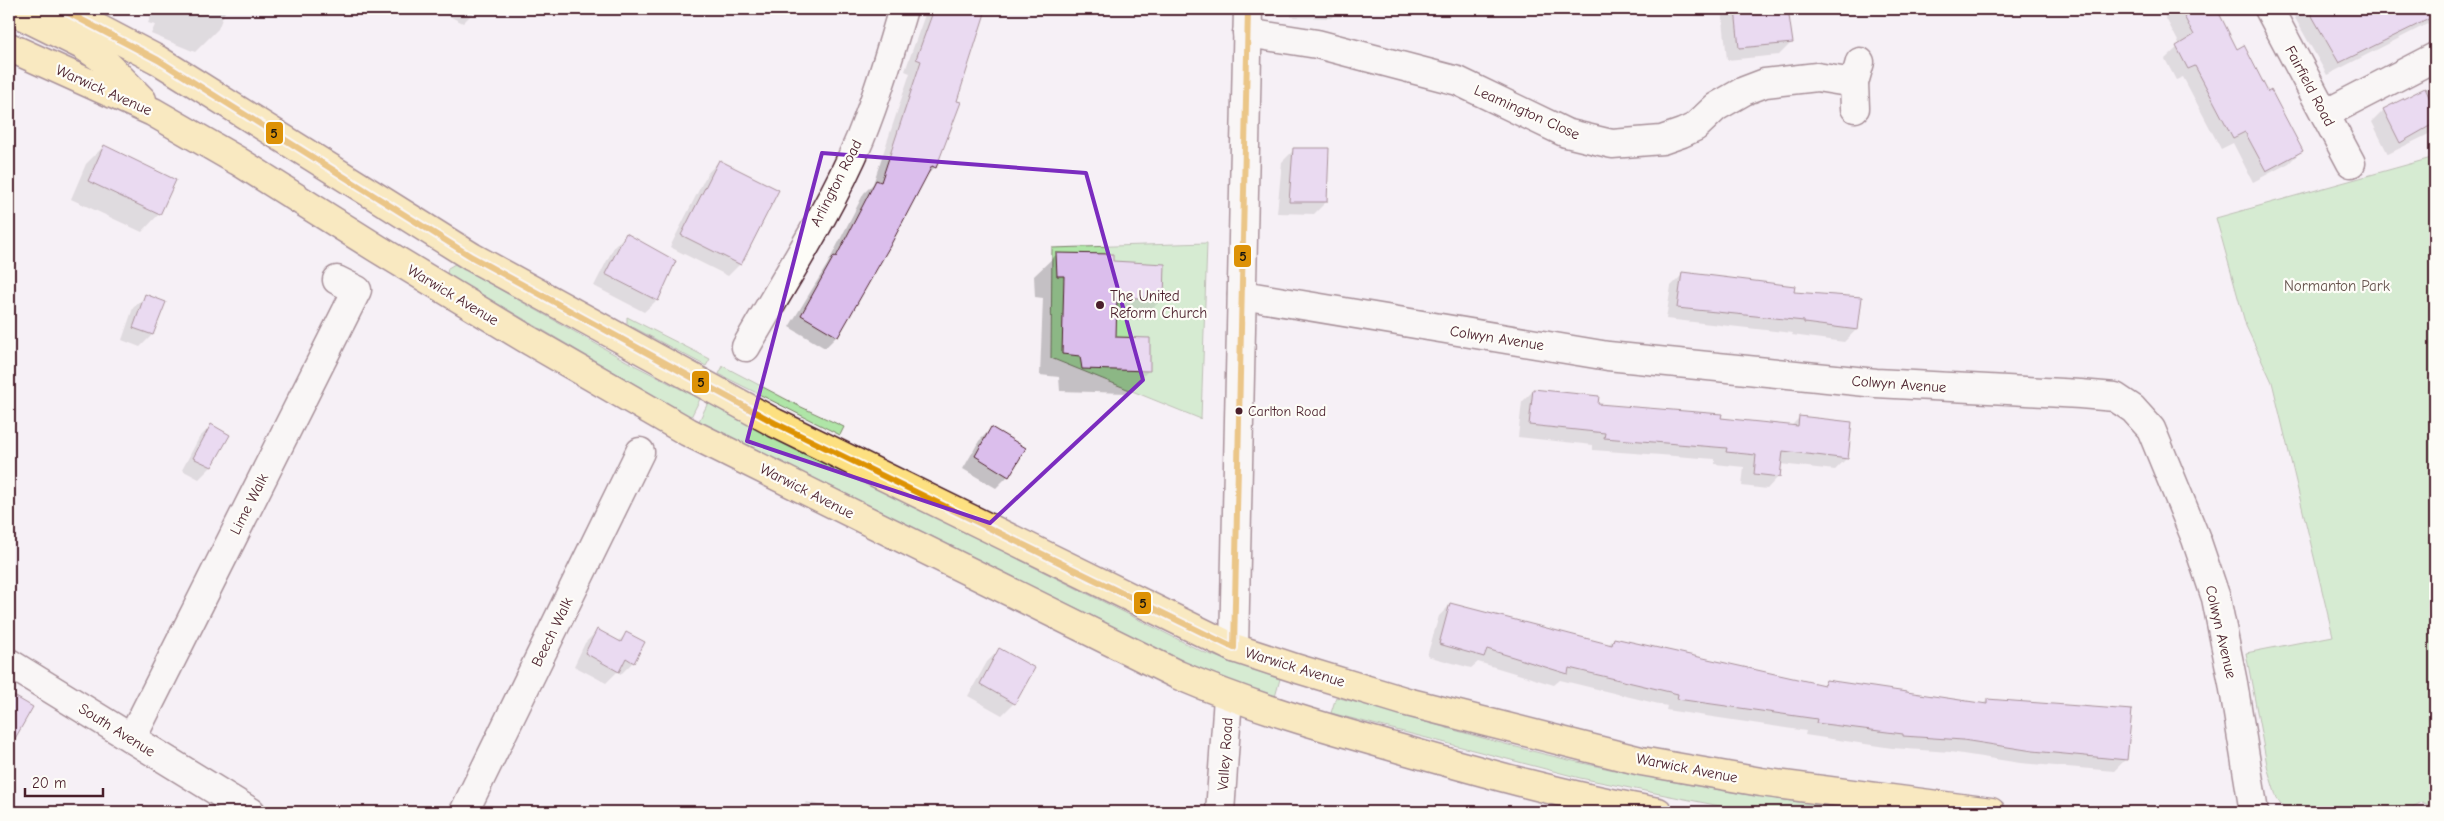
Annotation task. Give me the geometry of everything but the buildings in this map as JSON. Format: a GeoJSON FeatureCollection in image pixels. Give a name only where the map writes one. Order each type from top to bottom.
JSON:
{"type":"FeatureCollection","features":[{"type":"Feature","properties":{"kind":"highway"},"geometry":{"type":"LineString","coordinates":[[10,9],[82,45],[101,58],[153,112]]}},
{"type":"Feature","properties":{"kind":"highway","name":"Warwick Avenue"},"geometry":{"type":"LineString","coordinates":[[61,9],[158,60],[472,257],[775,423],[1234,648],[1407,702],[1641,760],[1761,782],[1991,812]]}},
{"type":"Feature","properties":{"kind":"highway","name":"Warwick Avenue"},"geometry":{"type":"LineString","coordinates":[[9,47],[153,112],[238,161],[525,338],[688,432],[1178,676],[1228,697],[1275,713],[1499,777],[1658,812]]}},
{"type":"Feature","properties":{"kind":"street","name":"Arlington Road"},"geometry":{"type":"LineString","coordinates":[[746,347],[838,184],[859,140],[877,94],[903,9]]}},
{"type":"Feature","properties":{"kind":"street","name":"Fairfield Road"},"geometry":{"type":"LineString","coordinates":[[2269,9],[2351,163]]}},
{"type":"Feature","properties":{"kind":"street"},"geometry":{"type":"LineString","coordinates":[[1234,648],[1248,21]]}},
{"type":"Feature","properties":{"kind":"street","name":"Leamington Close"},"geometry":{"type":"LineString","coordinates":[[1248,21],[1317,44],[1458,80],[1566,133],[1612,144],[1662,140],[1682,134],[1699,124],[1716,107],[1744,91],[1765,83],[1817,77],[1856,84]]}},
{"type":"Feature","properties":{"kind":"street"},"geometry":{"type":"LineString","coordinates":[[2325,114],[2435,57]]}},
{"type":"Feature","properties":{"kind":"street","name":"Lime Walk"},"geometry":{"type":"LineString","coordinates":[[132,738],[357,290],[337,280]]}},
{"type":"Feature","properties":{"kind":"street","name":"Colwyn Avenue"},"geometry":{"type":"LineString","coordinates":[[1242,295],[1608,356],[1876,383],[2114,397],[2133,409],[2151,429],[2186,514],[2216,598],[2233,683],[2254,812]]}},
{"type":"Feature","properties":{"kind":"street","name":"Beech Walk"},"geometry":{"type":"LineString","coordinates":[[464,812],[640,452]]}},
{"type":"Feature","properties":{"kind":"street","name":"South Avenue"},"geometry":{"type":"LineString","coordinates":[[9,663],[251,812]]}},
{"type":"Feature","properties":{"kind":"street","name":"Valley Road"},"geometry":{"type":"LineString","coordinates":[[1220,812],[1228,697]]}},
{"type":"Feature","properties":{"kind":"highlighted area"},"geometry":{"type":"Polygon","coordinates":[[[822,153],[1086,173],[1143,380],[990,523],[747,441],[822,153]]]}},
{"type":"Feature","properties":{"kind":"green space","name":"Normanton Park"},"geometry":{"type":"Polygon","coordinates":[[[2435,157],[2435,808],[2422,802],[2403,812],[2288,812],[2277,799],[2268,770],[2246,653],[2333,636],[2272,382],[2246,326],[2216,218],[2435,157]]]}},
{"type":"Feature","properties":{"kind":"green space"},"geometry":{"type":"Polygon","coordinates":[[[1207,243],[1201,419],[1051,358],[1052,248],[1207,243]]]}},
{"type":"Feature","properties":{"kind":"green space"},"geometry":{"type":"Polygon","coordinates":[[[455,264],[628,362],[700,399],[691,417],[447,274],[448,268],[455,264]]]}},
{"type":"Feature","properties":{"kind":"green space"},"geometry":{"type":"Polygon","coordinates":[[[627,317],[710,359],[706,366],[627,324],[627,317]]]}},
{"type":"Feature","properties":{"kind":"green space"},"geometry":{"type":"Polygon","coordinates":[[[723,366],[797,405],[844,427],[840,435],[719,374],[723,366]]]}},
{"type":"Feature","properties":{"kind":"green space"},"geometry":{"type":"Polygon","coordinates":[[[708,403],[1203,652],[1280,679],[1275,697],[1197,668],[699,421],[708,403]]]}},
{"type":"Feature","properties":{"kind":"green space"},"geometry":{"type":"Polygon","coordinates":[[[1336,697],[1573,761],[1764,797],[1879,812],[1750,812],[1580,778],[1331,713],[1336,697]]]}},
{"type":"Feature","properties":{"kind":"transit line","name":"5"},"geometry":{"type":"LineString","coordinates":[[61,9],[158,60],[472,257],[775,423],[1234,648],[1248,9]]}},
{"type":"Feature","properties":{"kind":"place","name":"The United Reform Church"},"geometry":{"type":"Point","coordinates":[1100,305]}},
{"type":"Feature","properties":{"kind":"place","name":"Carlton Road"},"geometry":{"type":"Point","coordinates":[1239,411]}}]}
